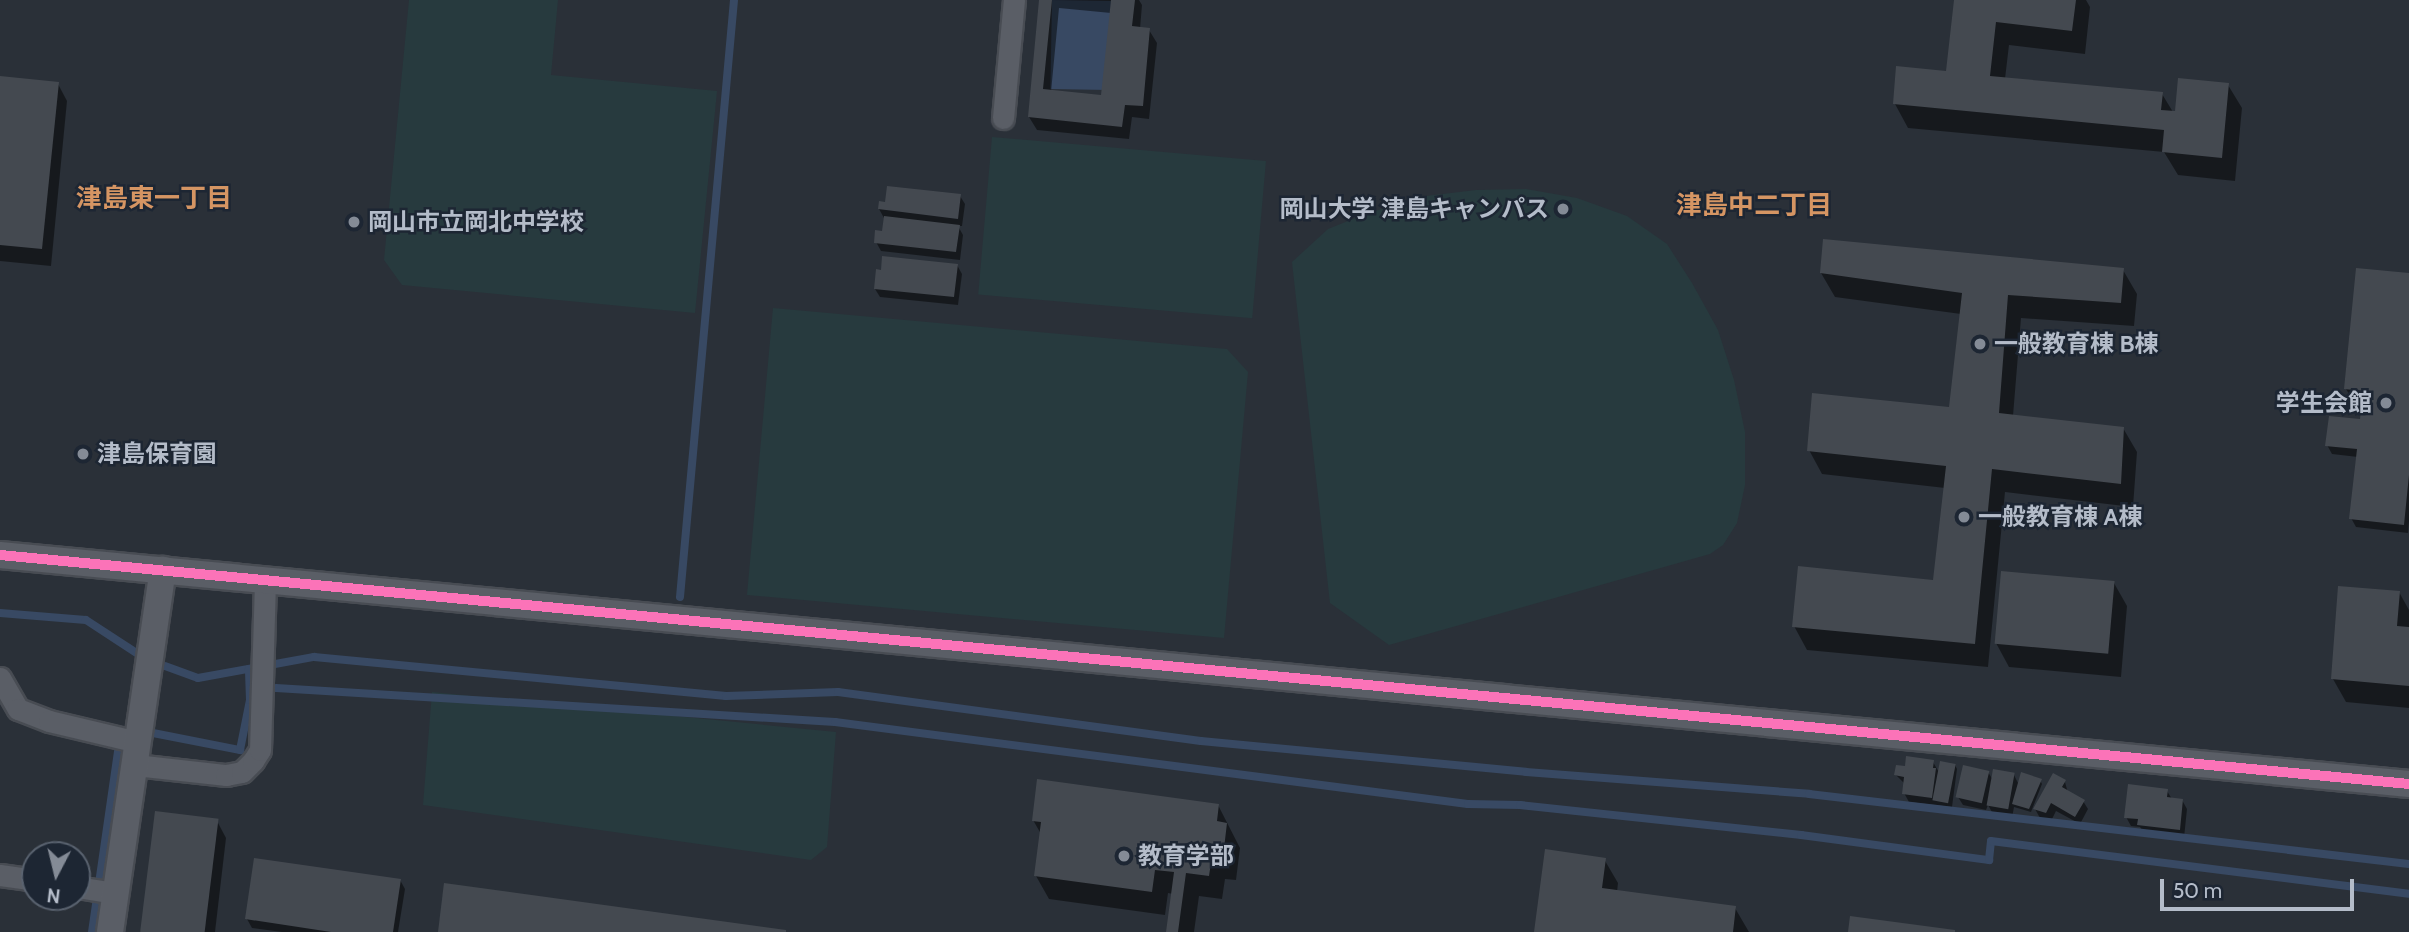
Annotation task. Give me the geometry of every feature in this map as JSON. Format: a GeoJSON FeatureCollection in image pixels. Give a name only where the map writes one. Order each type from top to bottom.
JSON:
{"type":"FeatureCollection","features":[{"type":"Feature","properties":{"kind":"street"},"geometry":{"type":"LineString","coordinates":[[1003,118],[1014,0]]}},
{"type":"Feature","properties":{"kind":"street"},"geometry":{"type":"LineString","coordinates":[[0,555],[2409,783]]}},
{"type":"Feature","properties":{"kind":"street"},"geometry":{"type":"LineString","coordinates":[[110,932],[97,890],[163,570]]}},
{"type":"Feature","properties":{"kind":"street"},"geometry":{"type":"LineString","coordinates":[[6,689],[18,709],[49,722],[226,775],[242,772],[260,750],[265,580]]}},
{"type":"Feature","properties":{"kind":"street"},"geometry":{"type":"LineString","coordinates":[[0,875],[21,878]]}},
{"type":"Feature","properties":{"kind":"green space"},"geometry":{"type":"Polygon","coordinates":[[[409,0],[558,0],[551,75],[717,91],[695,313],[402,285],[384,260],[409,0]]]}},
{"type":"Feature","properties":{"kind":"green space"},"geometry":{"type":"Polygon","coordinates":[[[992,137],[1266,161],[1252,318],[978,294],[992,137]]]}},
{"type":"Feature","properties":{"kind":"green space"},"geometry":{"type":"Polygon","coordinates":[[[1526,189],[1577,198],[1627,216],[1667,244],[1692,283],[1718,330],[1734,380],[1745,432],[1745,485],[1737,523],[1723,545],[1710,554],[1389,645],[1330,603],[1292,262],[1328,229],[1368,213],[1426,196],[1476,190],[1526,189]]]}},
{"type":"Feature","properties":{"kind":"green space"},"geometry":{"type":"Polygon","coordinates":[[[773,308],[1227,349],[1248,372],[1224,638],[747,595],[773,308]]]}},
{"type":"Feature","properties":{"kind":"green space"},"geometry":{"type":"Polygon","coordinates":[[[432,692],[836,732],[827,847],[811,860],[423,805],[432,692]]]}},
{"type":"Feature","properties":{"kind":"water"},"geometry":{"type":"Polygon","coordinates":[[[1052,0],[1111,1],[1109,90],[1050,89],[1052,0]]]}},
{"type":"Feature","properties":{"kind":"building"},"geometry":{"type":"Polygon","coordinates":[[[1039,0],[1052,0],[1043,89],[1101,95],[1111,0],[1135,0],[1132,26],[1150,28],[1143,106],[1125,105],[1122,127],[1028,117],[1039,0]]]}},
{"type":"Feature","properties":{"kind":"building"},"geometry":{"type":"Polygon","coordinates":[[[1954,0],[2076,0],[2072,31],[1996,22],[1990,76],[2163,92],[2161,110],[2175,111],[2178,78],[2229,83],[2222,158],[2162,152],[2164,130],[1893,104],[1896,66],[1946,71],[1954,0]]]}},
{"type":"Feature","properties":{"kind":"building"},"geometry":{"type":"Polygon","coordinates":[[[0,76],[59,82],[42,249],[0,245],[0,76]]]}},
{"type":"Feature","properties":{"kind":"building"},"geometry":{"type":"Polygon","coordinates":[[[887,186],[961,194],[958,219],[878,209],[879,201],[885,202],[887,186]]]}},
{"type":"Feature","properties":{"kind":"building"},"geometry":{"type":"Polygon","coordinates":[[[884,216],[960,225],[956,252],[874,243],[875,230],[882,231],[884,216]]]}},
{"type":"Feature","properties":{"kind":"building"},"geometry":{"type":"Polygon","coordinates":[[[1823,239],[2124,268],[2121,303],[2008,295],[1999,413],[2124,427],[2121,484],[1992,469],[1975,644],[1792,627],[1798,566],[1933,580],[1946,466],[1807,451],[1812,393],[1949,407],[1962,293],[1820,273],[1823,239]]]}},
{"type":"Feature","properties":{"kind":"building"},"geometry":{"type":"Polygon","coordinates":[[[882,256],[958,264],[954,297],[874,289],[876,269],[881,270],[882,256]]]}},
{"type":"Feature","properties":{"kind":"building","name":"学生会館"},"geometry":{"type":"Polygon","coordinates":[[[2356,268],[2409,273],[2409,475],[2404,525],[2349,519],[2357,449],[2325,446],[2329,416],[2360,419],[2363,391],[2344,389],[2356,268]]]}},
{"type":"Feature","properties":{"kind":"building"},"geometry":{"type":"Polygon","coordinates":[[[2001,571],[2115,581],[2108,654],[1995,644],[2001,571]]]}},
{"type":"Feature","properties":{"kind":"building"},"geometry":{"type":"Polygon","coordinates":[[[2338,586],[2400,591],[2397,626],[2409,627],[2409,686],[2331,679],[2338,586]]]}},
{"type":"Feature","properties":{"kind":"building"},"geometry":{"type":"Polygon","coordinates":[[[1906,756],[1934,760],[1933,768],[1936,768],[1932,798],[1902,794],[1904,777],[1894,775],[1896,765],[1905,766],[1906,756]]]}},
{"type":"Feature","properties":{"kind":"building"},"geometry":{"type":"Polygon","coordinates":[[[1940,761],[1956,764],[1948,803],[1932,800],[1940,761]]]}},
{"type":"Feature","properties":{"kind":"building"},"geometry":{"type":"Polygon","coordinates":[[[1963,765],[1989,771],[1982,803],[1956,797],[1963,765]]]}},
{"type":"Feature","properties":{"kind":"building"},"geometry":{"type":"Polygon","coordinates":[[[1993,769],[2015,773],[2008,809],[1987,805],[1993,769]]]}},
{"type":"Feature","properties":{"kind":"building"},"geometry":{"type":"Polygon","coordinates":[[[2021,772],[2042,779],[2029,809],[2012,804],[2021,772]]]}},
{"type":"Feature","properties":{"kind":"building"},"geometry":{"type":"Polygon","coordinates":[[[2053,773],[2066,780],[2062,787],[2085,800],[2075,817],[2051,803],[2046,813],[2033,809],[2053,773]]]}},
{"type":"Feature","properties":{"kind":"building","name":"教育学部"},"geometry":{"type":"Polygon","coordinates":[[[1037,779],[1219,804],[1217,821],[1227,823],[1223,857],[1212,856],[1209,876],[1186,873],[1178,932],[1166,932],[1174,872],[1155,870],[1152,892],[1034,876],[1041,822],[1032,821],[1037,779]]]}},
{"type":"Feature","properties":{"kind":"building"},"geometry":{"type":"Polygon","coordinates":[[[2128,784],[2168,789],[2167,797],[2183,799],[2180,830],[2137,825],[2138,819],[2124,818],[2128,784]]]}},
{"type":"Feature","properties":{"kind":"building"},"geometry":{"type":"Polygon","coordinates":[[[155,811],[219,819],[205,932],[140,932],[155,811]]]}},
{"type":"Feature","properties":{"kind":"building"},"geometry":{"type":"Polygon","coordinates":[[[1545,849],[1606,858],[1602,888],[1736,906],[1733,932],[1534,932],[1545,849]]]}},
{"type":"Feature","properties":{"kind":"building"},"geometry":{"type":"Polygon","coordinates":[[[254,858],[401,879],[393,932],[331,932],[245,919],[254,858]]]}},
{"type":"Feature","properties":{"kind":"building"},"geometry":{"type":"Polygon","coordinates":[[[444,883],[786,930],[786,932],[438,932],[444,883]]]}},
{"type":"Feature","properties":{"kind":"building"},"geometry":{"type":"Polygon","coordinates":[[[1850,916],[1955,930],[1955,932],[1848,932],[1850,916]]]}},
{"type":"Feature","properties":{"kind":"waterway"},"geometry":{"type":"LineString","coordinates":[[680,597],[734,0]]}},
{"type":"Feature","properties":{"kind":"waterway"},"geometry":{"type":"LineString","coordinates":[[0,613],[86,620],[138,654]]}},
{"type":"Feature","properties":{"kind":"waterway"},"geometry":{"type":"LineString","coordinates":[[165,666],[198,678],[314,657],[726,696],[838,692],[1201,741],[1526,772],[1809,794],[2409,864]]}},
{"type":"Feature","properties":{"kind":"waterway"},"geometry":{"type":"LineString","coordinates":[[153,733],[240,750],[250,700],[249,669]]}},
{"type":"Feature","properties":{"kind":"waterway"},"geometry":{"type":"LineString","coordinates":[[276,688],[835,722],[1468,804],[1520,805],[1801,835],[1989,860],[1991,841],[2409,894]]}},
{"type":"Feature","properties":{"kind":"waterway"},"geometry":{"type":"LineString","coordinates":[[92,932],[120,738]]}},
{"type":"Feature","properties":{"kind":"cycle path"},"geometry":{"type":"LineString","coordinates":[[0,555],[2409,784]]}},
{"type":"Feature","properties":{"kind":"place","name":"岡山大学 津島キャンパス"},"geometry":{"type":"Point","coordinates":[1563,209]}},
{"type":"Feature","properties":{"kind":"place","name":"岡山市立岡北中学校"},"geometry":{"type":"Point","coordinates":[354,222]}},
{"type":"Feature","properties":{"kind":"place","name":"一般教育棟 B棟"},"geometry":{"type":"Point","coordinates":[1980,344]}},
{"type":"Feature","properties":{"kind":"place","name":"学生会館"},"geometry":{"type":"Point","coordinates":[2386,403]}},
{"type":"Feature","properties":{"kind":"place","name":"津島保育園"},"geometry":{"type":"Point","coordinates":[83,454]}},
{"type":"Feature","properties":{"kind":"place","name":"一般教育棟 A棟"},"geometry":{"type":"Point","coordinates":[1964,517]}},
{"type":"Feature","properties":{"kind":"place","name":"教育学部"},"geometry":{"type":"Point","coordinates":[1124,856]}},
{"type":"Feature","properties":{"kind":"district","name":"津島東一丁目"},"geometry":{"type":"Point","coordinates":[154,199]}},
{"type":"Feature","properties":{"kind":"district","name":"津島中二丁目"},"geometry":{"type":"Point","coordinates":[1754,206]}}]}
